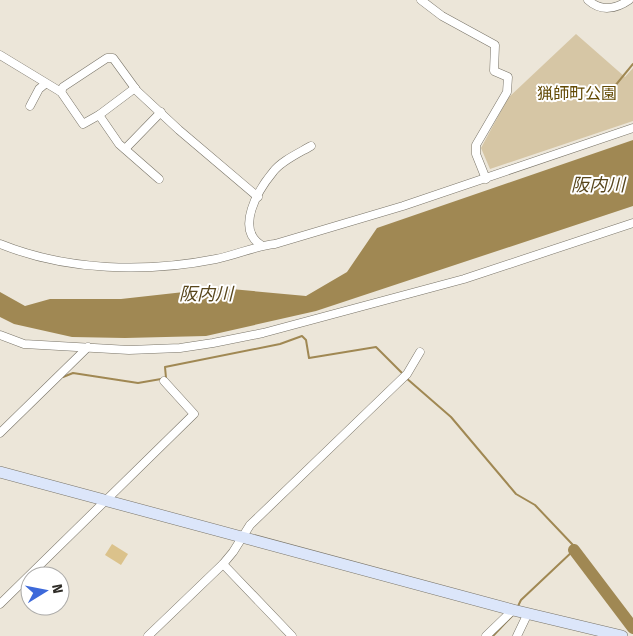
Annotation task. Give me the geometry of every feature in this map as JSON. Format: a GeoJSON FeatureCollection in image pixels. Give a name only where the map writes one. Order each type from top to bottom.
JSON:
{"type":"FeatureCollection","features":[{"type":"Feature","properties":{"kind":"street"},"geometry":{"type":"LineString","coordinates":[[421,0],[442,16],[495,45],[494,71],[508,77],[508,92],[476,145],[476,154],[486,179]]}},
{"type":"Feature","properties":{"kind":"street"},"geometry":{"type":"LineString","coordinates":[[588,0],[604,9],[614,8],[629,0]]}},
{"type":"Feature","properties":{"kind":"street"},"geometry":{"type":"LineString","coordinates":[[0,54],[60,92],[83,124],[99,115],[135,88]]}},
{"type":"Feature","properties":{"kind":"street"},"geometry":{"type":"LineString","coordinates":[[60,92],[63,87],[106,58],[113,58],[135,88],[258,197]]}},
{"type":"Feature","properties":{"kind":"street"},"geometry":{"type":"LineString","coordinates":[[30,106],[39,89],[45,84]]}},
{"type":"Feature","properties":{"kind":"street"},"geometry":{"type":"LineString","coordinates":[[125,149],[161,112]]}},
{"type":"Feature","properties":{"kind":"street"},"geometry":{"type":"LineString","coordinates":[[99,115],[125,149],[159,179]]}},
{"type":"Feature","properties":{"kind":"street"},"geometry":{"type":"LineString","coordinates":[[0,244],[40,257],[111,267],[148,267],[214,259],[250,250],[261,245],[294,239],[486,179],[633,128]]}},
{"type":"Feature","properties":{"kind":"street"},"geometry":{"type":"LineString","coordinates":[[261,245],[251,238],[248,232],[250,212],[273,170],[311,146]]}},
{"type":"Feature","properties":{"kind":"street"},"geometry":{"type":"LineString","coordinates":[[0,335],[24,344],[128,350],[180,348],[263,333],[464,279],[633,224]]}},
{"type":"Feature","properties":{"kind":"street"},"geometry":{"type":"LineString","coordinates":[[0,433],[88,347]]}},
{"type":"Feature","properties":{"kind":"street"},"geometry":{"type":"LineString","coordinates":[[148,636],[223,564],[250,525],[407,374],[420,352]]}},
{"type":"Feature","properties":{"kind":"street"},"geometry":{"type":"LineString","coordinates":[[0,604],[194,414],[164,381]]}},
{"type":"Feature","properties":{"kind":"street"},"geometry":{"type":"LineString","coordinates":[[0,472],[513,610],[622,636]]}},
{"type":"Feature","properties":{"kind":"street"},"geometry":{"type":"LineString","coordinates":[[223,564],[292,636]]}},
{"type":"Feature","properties":{"kind":"street"},"geometry":{"type":"LineString","coordinates":[[486,636],[513,610]]}},
{"type":"Feature","properties":{"kind":"street"},"geometry":{"type":"LineString","coordinates":[[516,636],[528,613]]}},
{"type":"Feature","properties":{"kind":"green space","name":"猟師町公園"},"geometry":{"type":"Polygon","coordinates":[[[576,34],[625,77],[633,68],[633,121],[490,169],[481,148],[508,98],[576,34]]]}},
{"type":"Feature","properties":{"kind":"water","name":"阪内川"},"geometry":{"type":"Polygon","coordinates":[[[633,140],[633,206],[316,311],[206,336],[125,338],[72,337],[14,324],[0,317],[0,292],[25,306],[50,299],[121,299],[220,288],[306,296],[347,272],[377,228],[633,140]]]}},
{"type":"Feature","properties":{"kind":"building"},"geometry":{"type":"Polygon","coordinates":[[[112,544],[128,554],[121,565],[105,555],[112,544]]]}},
{"type":"Feature","properties":{"kind":"waterway"},"geometry":{"type":"LineString","coordinates":[[610,92],[633,64]]}},
{"type":"Feature","properties":{"kind":"waterway"},"geometry":{"type":"LineString","coordinates":[[166,378],[165,367],[280,344],[302,336],[306,340],[309,358],[376,347],[403,374]]}},
{"type":"Feature","properties":{"kind":"waterway"},"geometry":{"type":"LineString","coordinates":[[63,377],[73,373],[138,383],[161,379]]}},
{"type":"Feature","properties":{"kind":"waterway"},"geometry":{"type":"LineString","coordinates":[[405,377],[451,417],[516,494],[535,505],[573,545],[574,550],[521,600],[518,606]]}},
{"type":"Feature","properties":{"kind":"waterway"},"geometry":{"type":"LineString","coordinates":[[574,550],[633,628]]}},
{"type":"Feature","properties":{"kind":"waterway"},"geometry":{"type":"LineString","coordinates":[[493,636],[513,615]]}}]}
